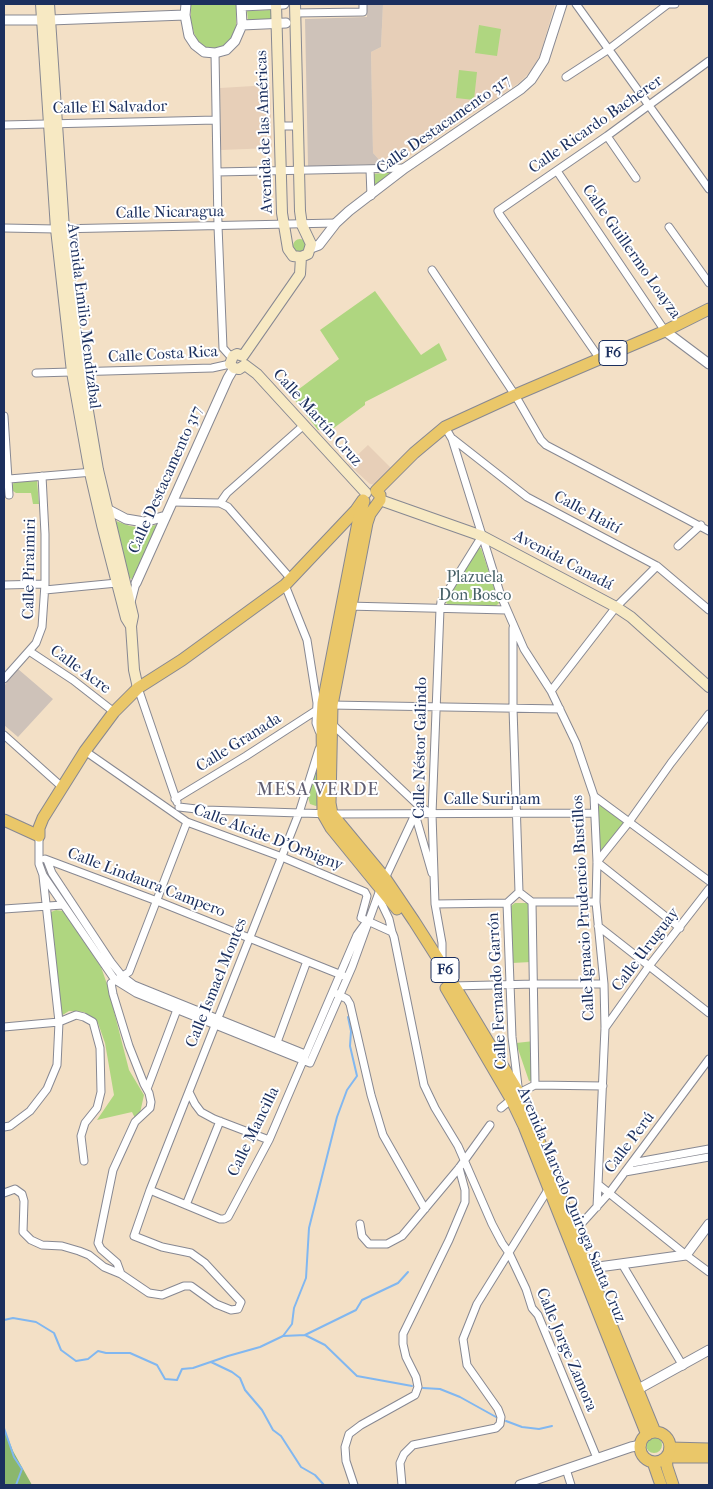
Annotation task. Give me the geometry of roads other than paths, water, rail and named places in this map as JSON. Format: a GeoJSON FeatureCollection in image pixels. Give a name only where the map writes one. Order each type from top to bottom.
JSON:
{"type":"FeatureCollection","features":[{"type":"Feature","properties":{"kind":"main road","name":"Avenida Emilio Mendizábal"},"geometry":{"type":"LineString","coordinates":[[41,4],[46,20],[60,229],[77,372],[94,471],[117,583],[126,618],[131,626]]}},
{"type":"Feature","properties":{"kind":"main road","name":"Avenida Emilio Mendizábal"},"geometry":{"type":"LineString","coordinates":[[46,20],[49,4]]}},
{"type":"Feature","properties":{"kind":"main road"},"geometry":{"type":"LineString","coordinates":[[285,4],[292,6],[295,11],[292,20],[277,14],[279,6],[285,4]]}},
{"type":"Feature","properties":{"kind":"main road","name":"Avenida de las Américas"},"geometry":{"type":"LineString","coordinates":[[295,11],[300,211],[302,225],[308,237]]}},
{"type":"Feature","properties":{"kind":"main road","name":"Avenida de las Américas"},"geometry":{"type":"LineString","coordinates":[[277,14],[282,213],[288,246]]}},
{"type":"Feature","properties":{"kind":"main road"},"geometry":{"type":"LineString","coordinates":[[301,234],[308,237],[315,246],[308,254],[301,258],[293,256],[288,250],[291,238],[301,234]]}},
{"type":"Feature","properties":{"kind":"main road"},"geometry":{"type":"LineString","coordinates":[[232,363],[241,369],[244,360],[300,274],[315,246]]}},
{"type":"Feature","properties":{"kind":"main road"},"geometry":{"type":"LineString","coordinates":[[300,274],[301,258]]}},
{"type":"Feature","properties":{"kind":"main road","name":"F6"},"geometry":{"type":"LineString","coordinates":[[328,814],[322,738],[324,706],[346,605],[366,523],[370,514],[368,501],[414,453],[445,427],[515,394],[666,331],[709,310]]}},
{"type":"Feature","properties":{"kind":"main road","name":"Calle Martín Cruz"},"geometry":{"type":"LineString","coordinates":[[244,360],[304,425],[368,501]]}},
{"type":"Feature","properties":{"kind":"main road"},"geometry":{"type":"LineString","coordinates":[[39,832],[43,818],[62,787],[114,712],[138,688],[182,660],[288,582],[368,501]]}},
{"type":"Feature","properties":{"kind":"main road","name":"Avenida Canadá"},"geometry":{"type":"LineString","coordinates":[[368,501],[482,536],[616,607],[631,617],[709,687]]}},
{"type":"Feature","properties":{"kind":"main road","name":"Avenida Emilio Mendizábal"},"geometry":{"type":"LineString","coordinates":[[103,510],[133,616],[131,626],[134,670],[138,688]]}},
{"type":"Feature","properties":{"kind":"main road","name":"F6"},"geometry":{"type":"LineString","coordinates":[[324,706],[332,724],[330,804],[328,814]]}},
{"type":"Feature","properties":{"kind":"main road"},"geometry":{"type":"LineString","coordinates":[[4,813],[39,832]]}},
{"type":"Feature","properties":{"kind":"main road","name":"Avenida Marcelo Quiroga Santa Cruz"},"geometry":{"type":"LineString","coordinates":[[328,814],[439,966],[533,1125],[584,1269],[651,1433]]}},
{"type":"Feature","properties":{"kind":"main road"},"geometry":{"type":"LineString","coordinates":[[4,820],[39,832]]}},
{"type":"Feature","properties":{"kind":"main road","name":"Avenida Marcelo Quiroga Santa Cruz"},"geometry":{"type":"LineString","coordinates":[[515,1096],[549,1188],[571,1235]]}},
{"type":"Feature","properties":{"kind":"main road"},"geometry":{"type":"LineString","coordinates":[[651,1433],[640,1447],[644,1457],[653,1462],[659,1462],[668,1454],[709,1449]]}},
{"type":"Feature","properties":{"kind":"main road","name":"F6"},"geometry":{"type":"LineString","coordinates":[[651,1433],[667,1438],[667,1467],[673,1485]]}},
{"type":"Feature","properties":{"kind":"main road"},"geometry":{"type":"LineString","coordinates":[[668,1454],[709,1456]]}},
{"type":"Feature","properties":{"kind":"main road"},"geometry":{"type":"LineString","coordinates":[[653,1462],[661,1485]]}},
{"type":"Feature","properties":{"kind":"street"},"geometry":{"type":"LineString","coordinates":[[186,4],[185,15],[189,36],[195,45],[204,52],[215,53],[226,50],[235,41],[242,25],[241,5],[277,14]]}},
{"type":"Feature","properties":{"kind":"street"},"geometry":{"type":"LineString","coordinates":[[295,11],[363,12],[363,4]]}},
{"type":"Feature","properties":{"kind":"street","name":"Calle Destacamento 317"},"geometry":{"type":"LineString","coordinates":[[315,246],[348,212],[405,168],[521,89],[531,80],[544,60],[562,4]]}},
{"type":"Feature","properties":{"kind":"street"},"geometry":{"type":"LineString","coordinates":[[576,4],[708,185]]}},
{"type":"Feature","properties":{"kind":"street"},"geometry":{"type":"LineString","coordinates":[[566,77],[609,49],[668,4],[675,4]]}},
{"type":"Feature","properties":{"kind":"street"},"geometry":{"type":"LineString","coordinates":[[242,25],[277,14]]}},
{"type":"Feature","properties":{"kind":"street"},"geometry":{"type":"LineString","coordinates":[[4,20],[185,15]]}},
{"type":"Feature","properties":{"kind":"street"},"geometry":{"type":"LineString","coordinates":[[215,53],[218,226],[223,348],[232,363]]}},
{"type":"Feature","properties":{"kind":"street","name":"Calle Ricardo Bacherer"},"geometry":{"type":"LineString","coordinates":[[600,358],[498,210],[607,136],[709,61]]}},
{"type":"Feature","properties":{"kind":"street","name":"Calle El Salvador"},"geometry":{"type":"LineString","coordinates":[[4,125],[216,120]]}},
{"type":"Feature","properties":{"kind":"street"},"geometry":{"type":"LineString","coordinates":[[279,126],[298,126]]}},
{"type":"Feature","properties":{"kind":"street"},"geometry":{"type":"LineString","coordinates":[[607,136],[636,178]]}},
{"type":"Feature","properties":{"kind":"street"},"geometry":{"type":"LineString","coordinates":[[217,172],[405,168]]}},
{"type":"Feature","properties":{"kind":"street"},"geometry":{"type":"LineString","coordinates":[[370,169],[371,196]]}},
{"type":"Feature","properties":{"kind":"street","name":"Calle Guillermo Loayza"},"geometry":{"type":"LineString","coordinates":[[556,171],[666,331],[709,364]]}},
{"type":"Feature","properties":{"kind":"street","name":"Calle Nicaragua"},"geometry":{"type":"LineString","coordinates":[[4,228],[60,229],[336,223]]}},
{"type":"Feature","properties":{"kind":"street"},"geometry":{"type":"LineString","coordinates":[[670,227],[709,283]]}},
{"type":"Feature","properties":{"kind":"street"},"geometry":{"type":"LineString","coordinates":[[432,270],[515,394],[541,440],[546,445],[706,527],[678,546]]}},
{"type":"Feature","properties":{"kind":"street","name":"Calle Destacamento 317"},"geometry":{"type":"LineString","coordinates":[[130,605],[136,583],[228,378],[232,363]]}},
{"type":"Feature","properties":{"kind":"street","name":"Calle Costa Rica"},"geometry":{"type":"LineString","coordinates":[[36,373],[212,368],[232,363]]}},
{"type":"Feature","properties":{"kind":"street"},"geometry":{"type":"LineString","coordinates":[[4,416],[9,496]]}},
{"type":"Feature","properties":{"kind":"street"},"geometry":{"type":"LineString","coordinates":[[220,503],[227,493],[304,425]]}},
{"type":"Feature","properties":{"kind":"street","name":"Calle Ignacio Prudencio Bustillos"},"geometry":{"type":"LineString","coordinates":[[445,427],[452,439],[482,536],[513,626],[560,709],[576,743],[594,796],[597,862],[596,902],[604,984],[605,1028],[597,1208]]}},
{"type":"Feature","properties":{"kind":"street","name":"Calle Haití"},"geometry":{"type":"LineString","coordinates":[[452,439],[542,506],[657,566],[709,610]]}},
{"type":"Feature","properties":{"kind":"street"},"geometry":{"type":"LineString","coordinates":[[9,479],[94,471]]}},
{"type":"Feature","properties":{"kind":"street","name":"Calle Piraimiri"},"geometry":{"type":"LineString","coordinates":[[4,679],[36,643],[42,627],[45,587],[45,534],[42,476]]}},
{"type":"Feature","properties":{"kind":"street"},"geometry":{"type":"LineString","coordinates":[[172,502],[220,503],[228,507],[288,582],[308,640],[315,687],[324,706],[560,709]]}},
{"type":"Feature","properties":{"kind":"street"},"geometry":{"type":"LineString","coordinates":[[103,510],[126,519],[144,522],[166,516]]}},
{"type":"Feature","properties":{"kind":"street","name":"Calle Néstor Galindo"},"geometry":{"type":"LineString","coordinates":[[439,966],[442,944],[435,904],[436,885],[432,814],[440,609],[441,602],[482,536]]}},
{"type":"Feature","properties":{"kind":"street"},"geometry":{"type":"LineString","coordinates":[[551,691],[616,607],[657,566]]}},
{"type":"Feature","properties":{"kind":"street"},"geometry":{"type":"LineString","coordinates":[[4,585],[45,587],[117,583]]}},
{"type":"Feature","properties":{"kind":"street"},"geometry":{"type":"LineString","coordinates":[[346,605],[507,610]]}},
{"type":"Feature","properties":{"kind":"street"},"geometry":{"type":"LineString","coordinates":[[513,626],[513,708],[519,892],[532,902],[596,902]]}},
{"type":"Feature","properties":{"kind":"street","name":"Calle Acre"},"geometry":{"type":"LineString","coordinates":[[28,651],[73,680],[114,712]]}},
{"type":"Feature","properties":{"kind":"street","name":"Avenida Emilio Mendizábal"},"geometry":{"type":"LineString","coordinates":[[138,688],[179,807]]}},
{"type":"Feature","properties":{"kind":"street","name":"Calle Granada"},"geometry":{"type":"LineString","coordinates":[[175,799],[324,706]]}},
{"type":"Feature","properties":{"kind":"street"},"geometry":{"type":"LineString","coordinates":[[680,928],[597,862],[709,714]]}},
{"type":"Feature","properties":{"kind":"street"},"geometry":{"type":"LineString","coordinates":[[332,724],[419,806],[432,814]]}},
{"type":"Feature","properties":{"kind":"street"},"geometry":{"type":"LineString","coordinates":[[4,735],[62,787]]}},
{"type":"Feature","properties":{"kind":"street","name":"Calle Ismael Montes"},"geometry":{"type":"LineString","coordinates":[[121,1274],[149,1293],[162,1296],[184,1286],[191,1286],[216,1304],[231,1310],[238,1309],[240,1302],[205,1263],[191,1253],[162,1247],[134,1236],[150,1190],[299,813],[322,738]]}},
{"type":"Feature","properties":{"kind":"street","name":"Calle Alcide D'Orbigny"},"geometry":{"type":"LineString","coordinates":[[85,752],[187,822],[361,889],[367,896],[361,918],[368,920]]}},
{"type":"Feature","properties":{"kind":"street"},"geometry":{"type":"LineString","coordinates":[[594,796],[709,881]]}},
{"type":"Feature","properties":{"kind":"street","name":"Calle Mancilla"},"geometry":{"type":"LineString","coordinates":[[186,1205],[220,1219],[228,1217],[269,1140],[364,935],[381,887],[419,806]]}},
{"type":"Feature","properties":{"kind":"street"},"geometry":{"type":"LineString","coordinates":[[174,814],[179,807]]}},
{"type":"Feature","properties":{"kind":"street","name":"Calle Surinam"},"geometry":{"type":"LineString","coordinates":[[179,807],[205,810],[328,814],[594,813]]}},
{"type":"Feature","properties":{"kind":"street"},"geometry":{"type":"LineString","coordinates":[[415,814],[436,885]]}},
{"type":"Feature","properties":{"kind":"street"},"geometry":{"type":"LineString","coordinates":[[121,1274],[116,1263],[101,1249],[98,1243],[99,1235],[113,1170],[135,1122],[150,1108],[151,1098],[129,1046],[111,983],[129,972],[187,822]]}},
{"type":"Feature","properties":{"kind":"street"},"geometry":{"type":"LineString","coordinates":[[39,832],[43,858],[122,976],[134,985],[178,1007]]}},
{"type":"Feature","properties":{"kind":"street"},"geometry":{"type":"LineString","coordinates":[[43,858],[39,864],[43,875],[115,980],[136,993],[217,1022],[306,1059]]}},
{"type":"Feature","properties":{"kind":"street","name":"Calle Lindaura Campero"},"geometry":{"type":"LineString","coordinates":[[43,858],[344,975]]}},
{"type":"Feature","properties":{"kind":"street"},"geometry":{"type":"LineString","coordinates":[[4,1127],[10,1126],[30,1111],[46,1089],[57,1065],[59,1022],[43,875]]}},
{"type":"Feature","properties":{"kind":"street","name":"Calle Jorge Zamora"},"geometry":{"type":"LineString","coordinates":[[381,887],[424,1086],[458,1146],[492,1224],[509,1253],[526,1289],[532,1308],[538,1315],[597,1458]]}},
{"type":"Feature","properties":{"kind":"street","name":"Calle Uruguay"},"geometry":{"type":"LineString","coordinates":[[605,1028],[649,966],[709,889]]}},
{"type":"Feature","properties":{"kind":"street","name":"Calle Fernando Garrón"},"geometry":{"type":"LineString","coordinates":[[515,1096],[507,903],[519,892]]}},
{"type":"Feature","properties":{"kind":"street","name":"Calle Fernando Garrón"},"geometry":{"type":"LineString","coordinates":[[532,902],[535,984],[535,1085]]}},
{"type":"Feature","properties":{"kind":"street"},"geometry":{"type":"LineString","coordinates":[[435,904],[507,903]]}},
{"type":"Feature","properties":{"kind":"street"},"geometry":{"type":"LineString","coordinates":[[4,909],[63,905]]}},
{"type":"Feature","properties":{"kind":"street"},"geometry":{"type":"LineString","coordinates":[[368,920],[392,932]]}},
{"type":"Feature","properties":{"kind":"street"},"geometry":{"type":"LineString","coordinates":[[598,926],[709,1013]]}},
{"type":"Feature","properties":{"kind":"street"},"geometry":{"type":"LineString","coordinates":[[276,1046],[307,961]]}},
{"type":"Feature","properties":{"kind":"street"},"geometry":{"type":"LineString","coordinates":[[450,987],[510,984],[604,984]]}},
{"type":"Feature","properties":{"kind":"street"},"geometry":{"type":"LineString","coordinates":[[336,993],[350,1004],[371,1095],[383,1135],[425,1209]]}},
{"type":"Feature","properties":{"kind":"street"},"geometry":{"type":"LineString","coordinates":[[147,1089],[178,1007]]}},
{"type":"Feature","properties":{"kind":"street"},"geometry":{"type":"LineString","coordinates":[[4,1027],[59,1022],[76,1015],[93,1022],[100,1048],[102,1092],[97,1108],[85,1123],[81,1136],[84,1160]]}},
{"type":"Feature","properties":{"kind":"street","name":"Calle Perú"},"geometry":{"type":"LineString","coordinates":[[571,1235],[610,1192],[709,1059]]}},
{"type":"Feature","properties":{"kind":"street"},"geometry":{"type":"LineString","coordinates":[[502,1108],[515,1096],[535,1085],[603,1086]]}},
{"type":"Feature","properties":{"kind":"street"},"geometry":{"type":"LineString","coordinates":[[189,1092],[201,1112],[269,1140]]}},
{"type":"Feature","properties":{"kind":"street"},"geometry":{"type":"LineString","coordinates":[[150,1190],[186,1205],[220,1121]]}},
{"type":"Feature","properties":{"kind":"street"},"geometry":{"type":"LineString","coordinates":[[360,1224],[362,1236],[369,1244],[387,1244],[402,1236],[459,1168],[490,1125]]}},
{"type":"Feature","properties":{"kind":"street"},"geometry":{"type":"LineString","coordinates":[[632,1163],[709,1149]]}},
{"type":"Feature","properties":{"kind":"street"},"geometry":{"type":"LineString","coordinates":[[625,1172],[709,1157]]}},
{"type":"Feature","properties":{"kind":"street"},"geometry":{"type":"LineString","coordinates":[[354,1485],[346,1461],[345,1447],[349,1434],[415,1395],[418,1387],[403,1344],[403,1334],[449,1240],[465,1202],[465,1190],[459,1168]]}},
{"type":"Feature","properties":{"kind":"street"},"geometry":{"type":"LineString","coordinates":[[599,1185],[610,1192],[686,1256],[709,1272]]}},
{"type":"Feature","properties":{"kind":"street"},"geometry":{"type":"LineString","coordinates":[[402,1485],[400,1463],[404,1454],[413,1446],[496,1428],[500,1424],[501,1416],[498,1409],[467,1364],[463,1339],[477,1304],[549,1188]]}},
{"type":"Feature","properties":{"kind":"street"},"geometry":{"type":"LineString","coordinates":[[4,1192],[16,1189],[22,1194],[24,1201],[23,1232],[31,1240],[42,1246],[62,1246],[79,1251],[89,1255],[104,1267],[121,1274]]}},
{"type":"Feature","properties":{"kind":"street"},"geometry":{"type":"LineString","coordinates":[[584,1269],[686,1256],[709,1224]]}},
{"type":"Feature","properties":{"kind":"street"},"geometry":{"type":"LineString","coordinates":[[622,1264],[683,1366]]}},
{"type":"Feature","properties":{"kind":"street"},"geometry":{"type":"LineString","coordinates":[[634,1391],[683,1366],[709,1350]]}},
{"type":"Feature","properties":{"kind":"street"},"geometry":{"type":"LineString","coordinates":[[520,1485],[631,1447],[640,1447]]}},
{"type":"Feature","properties":{"kind":"street"},"geometry":{"type":"LineString","coordinates":[[566,1469],[572,1485]]}},
{"type":"Feature","properties":{"kind":"waterway"},"geometry":{"type":"LineString","coordinates":[[4,1320],[13,1318],[36,1322],[54,1333],[61,1350],[76,1361],[88,1359],[98,1351],[130,1353],[157,1365],[165,1379],[177,1380],[182,1369],[193,1368],[260,1347],[283,1336],[292,1324],[294,1308],[306,1278],[309,1228],[337,1117],[347,1090],[357,1076],[350,1046],[351,1031],[348,1017]]}},
{"type":"Feature","properties":{"kind":"waterway"},"geometry":{"type":"LineString","coordinates":[[305,1335],[356,1310],[362,1300],[398,1283],[408,1272]]}},
{"type":"Feature","properties":{"kind":"waterway"},"geometry":{"type":"LineString","coordinates":[[283,1336],[305,1335],[325,1345],[357,1376],[412,1386]]}},
{"type":"Feature","properties":{"kind":"waterway"},"geometry":{"type":"LineString","coordinates":[[211,1362],[240,1378],[245,1390],[262,1410],[273,1430],[281,1436],[301,1467],[315,1475],[324,1485]]}},
{"type":"Feature","properties":{"kind":"waterway"},"geometry":{"type":"LineString","coordinates":[[423,1388],[440,1389],[460,1397],[496,1417]]}},
{"type":"Feature","properties":{"kind":"waterway"},"geometry":{"type":"LineString","coordinates":[[506,1421],[522,1427],[539,1429],[552,1426]]}},
{"type":"Feature","properties":{"kind":"waterway"},"geometry":{"type":"LineString","coordinates":[[4,1428],[14,1457],[22,1469],[16,1485]]}},
{"type":"Feature","properties":{"kind":"district","name":"MESA VERDE"},"geometry":{"type":"Point","coordinates":[318,791]}},
{"type":"Feature","properties":{"kind":"park label","name":"Plazuela Don Bosco"},"geometry":{"type":"Point","coordinates":[475,587]}}]}
